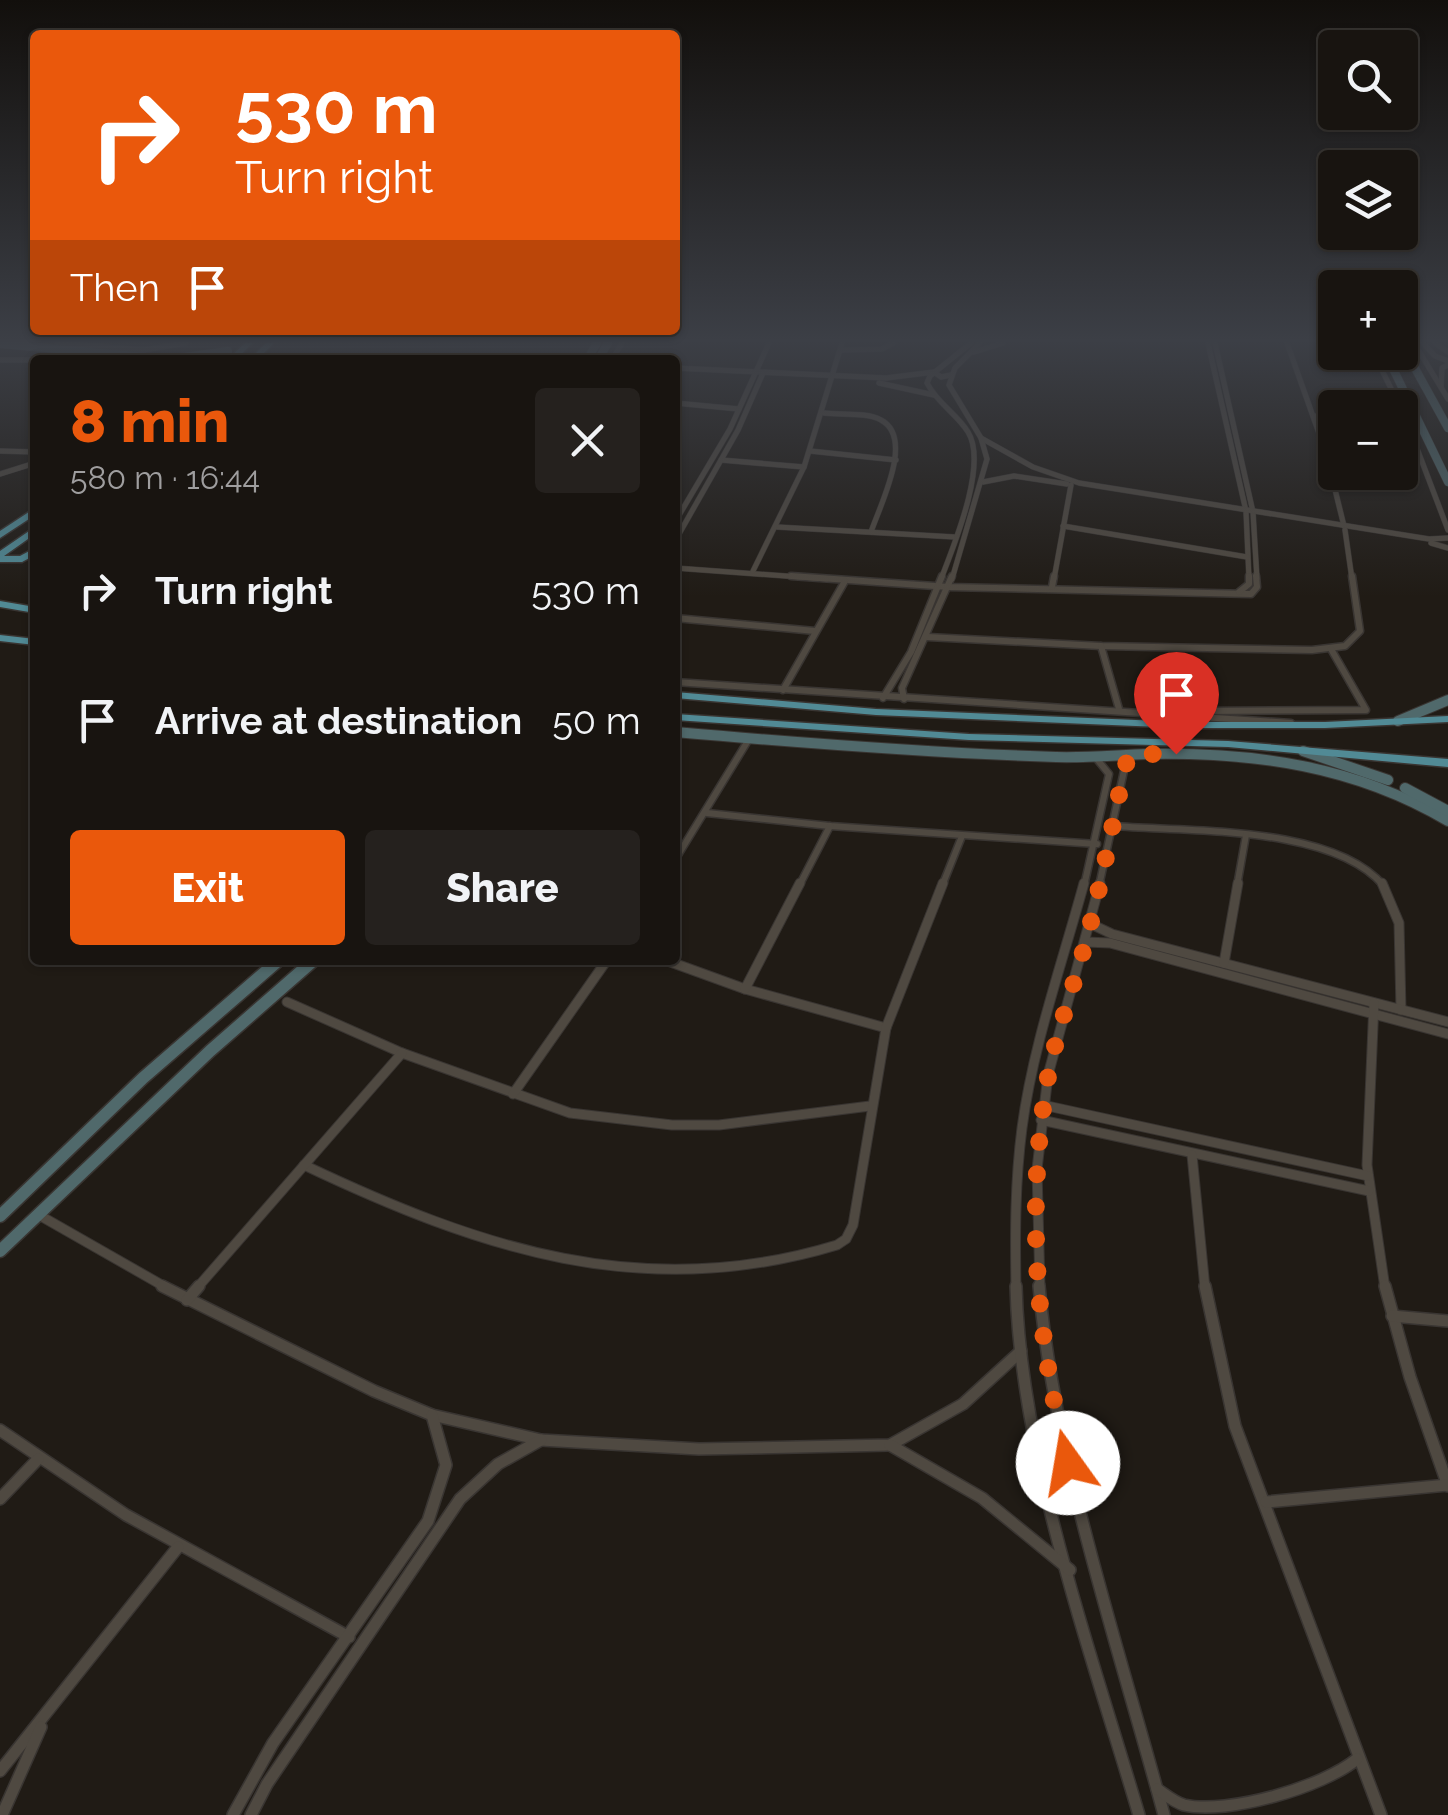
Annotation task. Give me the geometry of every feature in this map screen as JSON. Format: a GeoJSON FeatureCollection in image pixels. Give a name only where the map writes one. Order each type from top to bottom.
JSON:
{"type":"FeatureCollection","features":[{"type":"Feature","properties":{"kind":"main road"},"geometry":{"type":"LineString","coordinates":[[2,534],[30,514]]}},
{"type":"Feature","properties":{"kind":"main road"},"geometry":{"type":"LineString","coordinates":[[0,546],[30,525]]}},
{"type":"Feature","properties":{"kind":"main road"},"geometry":{"type":"LineString","coordinates":[[0,557],[30,534]]}},
{"type":"Feature","properties":{"kind":"main road"},"geometry":{"type":"LineString","coordinates":[[0,557],[22,559],[30,554]]}},
{"type":"Feature","properties":{"kind":"main road"},"geometry":{"type":"LineString","coordinates":[[0,604],[30,609]]}},
{"type":"Feature","properties":{"kind":"main road"},"geometry":{"type":"LineString","coordinates":[[0,640],[30,642]]}},
{"type":"Feature","properties":{"kind":"main road"},"geometry":{"type":"LineString","coordinates":[[680,695],[865,712],[1305,726],[1448,719]]}},
{"type":"Feature","properties":{"kind":"main road"},"geometry":{"type":"LineString","coordinates":[[865,712],[882,723],[866,732]]}},
{"type":"Feature","properties":{"kind":"main road"},"geometry":{"type":"LineString","coordinates":[[924,714],[906,724],[932,736]]}},
{"type":"Feature","properties":{"kind":"main road"},"geometry":{"type":"LineString","coordinates":[[680,719],[932,736],[1198,742],[1448,763]]}},
{"type":"Feature","properties":{"kind":"street"},"geometry":{"type":"LineString","coordinates":[[680,514],[728,428]]}},
{"type":"Feature","properties":{"kind":"street"},"geometry":{"type":"LineString","coordinates":[[680,531],[736,428]]}},
{"type":"Feature","properties":{"kind":"street"},"geometry":{"type":"LineString","coordinates":[[753,571],[777,527],[818,428]]}},
{"type":"Feature","properties":{"kind":"street"},"geometry":{"type":"LineString","coordinates":[[871,532],[896,460],[896,439],[888,428]]}},
{"type":"Feature","properties":{"kind":"street"},"geometry":{"type":"LineString","coordinates":[[883,698],[939,584],[975,475],[975,450],[963,428]]}},
{"type":"Feature","properties":{"kind":"street"},"geometry":{"type":"LineString","coordinates":[[904,699],[902,688],[950,585],[983,482],[986,459],[974,428]]}},
{"type":"Feature","properties":{"kind":"street"},"geometry":{"type":"LineString","coordinates":[[680,567],[950,585],[1247,595],[1257,587],[1249,513],[1232,428]]}},
{"type":"Feature","properties":{"kind":"street"},"geometry":{"type":"LineString","coordinates":[[928,637],[1102,646],[1331,649],[1355,639],[1360,631],[1344,528],[1317,428]]}},
{"type":"Feature","properties":{"kind":"street"},"geometry":{"type":"LineString","coordinates":[[1424,428],[1447,480]]}},
{"type":"Feature","properties":{"kind":"street"},"geometry":{"type":"LineString","coordinates":[[981,438],[1033,468],[1079,483],[1249,513]]}},
{"type":"Feature","properties":{"kind":"street"},"geometry":{"type":"LineString","coordinates":[[983,482],[1003,477],[1025,478],[1430,539],[1448,534],[1418,448]]}},
{"type":"Feature","properties":{"kind":"street"},"geometry":{"type":"LineString","coordinates":[[810,450],[896,460]]}},
{"type":"Feature","properties":{"kind":"street"},"geometry":{"type":"LineString","coordinates":[[30,452],[9,452],[0,457],[0,474],[30,465]]}},
{"type":"Feature","properties":{"kind":"street"},"geometry":{"type":"LineString","coordinates":[[721,460],[804,467]]}},
{"type":"Feature","properties":{"kind":"street"},"geometry":{"type":"LineString","coordinates":[[1025,478],[1022,470],[1033,468]]}},
{"type":"Feature","properties":{"kind":"street"},"geometry":{"type":"LineString","coordinates":[[1430,477],[1447,480]]}},
{"type":"Feature","properties":{"kind":"street"},"geometry":{"type":"LineString","coordinates":[[1052,587],[1071,485]]}},
{"type":"Feature","properties":{"kind":"street"},"geometry":{"type":"LineString","coordinates":[[950,585],[1238,592],[1249,586],[1249,513]]}},
{"type":"Feature","properties":{"kind":"street"},"geometry":{"type":"LineString","coordinates":[[1063,526],[1247,557]]}},
{"type":"Feature","properties":{"kind":"street"},"geometry":{"type":"LineString","coordinates":[[777,527],[955,537]]}},
{"type":"Feature","properties":{"kind":"street"},"geometry":{"type":"LineString","coordinates":[[1344,528],[1448,548]]}},
{"type":"Feature","properties":{"kind":"street"},"geometry":{"type":"LineString","coordinates":[[707,569],[844,581],[939,584]]}},
{"type":"Feature","properties":{"kind":"street"},"geometry":{"type":"LineString","coordinates":[[783,690],[844,581]]}},
{"type":"Feature","properties":{"kind":"street"},"geometry":{"type":"LineString","coordinates":[[680,618],[815,631]]}},
{"type":"Feature","properties":{"kind":"street"},"geometry":{"type":"LineString","coordinates":[[1102,646],[1118,708]]}},
{"type":"Feature","properties":{"kind":"street"},"geometry":{"type":"LineString","coordinates":[[1186,714],[1216,710],[1366,710],[1331,649]]}},
{"type":"Feature","properties":{"kind":"street"},"geometry":{"type":"LineString","coordinates":[[680,682],[883,698],[1118,708],[1305,726]]}},
{"type":"Feature","properties":{"kind":"street"},"geometry":{"type":"LineString","coordinates":[[1398,721],[1448,700]]}},
{"type":"Feature","properties":{"kind":"street"},"geometry":{"type":"LineString","coordinates":[[680,732],[1096,758],[1131,754],[1237,756],[1311,764],[1377,784],[1448,821]]}},
{"type":"Feature","properties":{"kind":"street"},"geometry":{"type":"LineString","coordinates":[[680,853],[749,739]]}},
{"type":"Feature","properties":{"kind":"street"},"geometry":{"type":"LineString","coordinates":[[1302,751],[1384,778],[1448,811]]}},
{"type":"Feature","properties":{"kind":"street"},"geometry":{"type":"LineString","coordinates":[[1131,754],[1125,766],[1091,924],[1056,1042],[1041,1120],[1036,1246],[1045,1350],[1060,1429],[1164,1815]]}},
{"type":"Feature","properties":{"kind":"street"},"geometry":{"type":"LineString","coordinates":[[1096,758],[1109,774],[1097,844],[1033,1071],[1018,1158],[1014,1244],[1021,1351],[1032,1415],[1096,1668],[1139,1815]]}},
{"type":"Feature","properties":{"kind":"street"},"geometry":{"type":"LineString","coordinates":[[707,813],[830,826],[1097,844]]}},
{"type":"Feature","properties":{"kind":"street"},"geometry":{"type":"LineString","coordinates":[[745,989],[830,826]]}},
{"type":"Feature","properties":{"kind":"street"},"geometry":{"type":"LineString","coordinates":[[1114,826],[1317,844],[1345,856],[1380,880],[1392,895],[1402,924],[1402,1010]]}},
{"type":"Feature","properties":{"kind":"street"},"geometry":{"type":"LineString","coordinates":[[1224,963],[1246,835]]}},
{"type":"Feature","properties":{"kind":"street"},"geometry":{"type":"LineString","coordinates":[[304,1165],[467,1235],[549,1255],[699,1271],[742,1268],[828,1249],[846,1239],[854,1225],[870,1106],[886,1028],[962,836]]}},
{"type":"Feature","properties":{"kind":"street"},"geometry":{"type":"LineString","coordinates":[[1091,924],[1112,934],[1224,963],[1448,1034]]}},
{"type":"Feature","properties":{"kind":"street"},"geometry":{"type":"LineString","coordinates":[[1086,942],[1110,943],[1374,1008],[1402,1010],[1448,1022]]}},
{"type":"Feature","properties":{"kind":"street"},"geometry":{"type":"LineString","coordinates":[[0,1216],[143,1078],[273,965]]}},
{"type":"Feature","properties":{"kind":"street"},"geometry":{"type":"LineString","coordinates":[[0,1251],[210,1051],[308,965]]}},
{"type":"Feature","properties":{"kind":"street"},"geometry":{"type":"LineString","coordinates":[[513,1094],[603,965]]}},
{"type":"Feature","properties":{"kind":"street"},"geometry":{"type":"LineString","coordinates":[[679,965],[745,989],[886,1028]]}},
{"type":"Feature","properties":{"kind":"street"},"geometry":{"type":"LineString","coordinates":[[287,1002],[402,1053],[570,1113],[672,1126],[760,1122],[870,1106]]}},
{"type":"Feature","properties":{"kind":"street"},"geometry":{"type":"LineString","coordinates":[[1266,1502],[1448,1486],[1392,1316],[1369,1192],[1367,1098],[1374,1008]]}},
{"type":"Feature","properties":{"kind":"street"},"geometry":{"type":"LineString","coordinates":[[188,1300],[402,1053]]}},
{"type":"Feature","properties":{"kind":"street"},"geometry":{"type":"LineString","coordinates":[[1044,1105],[1368,1176]]}},
{"type":"Feature","properties":{"kind":"street"},"geometry":{"type":"LineString","coordinates":[[1041,1120],[1369,1192]]}},
{"type":"Feature","properties":{"kind":"street"},"geometry":{"type":"LineString","coordinates":[[1192,1155],[1207,1308],[1216,1359],[1235,1426],[1266,1502],[1356,1759],[1381,1815]]}},
{"type":"Feature","properties":{"kind":"street"},"geometry":{"type":"LineString","coordinates":[[38,1216],[188,1300],[374,1391],[432,1415],[541,1440],[699,1449],[890,1445],[963,1404],[1021,1351]]}},
{"type":"Feature","properties":{"kind":"street"},"geometry":{"type":"LineString","coordinates":[[1014,1244],[1036,1246]]}},
{"type":"Feature","properties":{"kind":"street"},"geometry":{"type":"LineString","coordinates":[[1392,1316],[1448,1320]]}},
{"type":"Feature","properties":{"kind":"street"},"geometry":{"type":"LineString","coordinates":[[252,1815],[267,1784],[434,1524],[446,1465],[432,1415]]}},
{"type":"Feature","properties":{"kind":"street"},"geometry":{"type":"LineString","coordinates":[[0,1430],[38,1460],[178,1546],[348,1637]]}},
{"type":"Feature","properties":{"kind":"street"},"geometry":{"type":"LineString","coordinates":[[232,1815],[273,1743],[434,1524],[478,1480],[508,1457],[541,1440]]}},
{"type":"Feature","properties":{"kind":"street"},"geometry":{"type":"LineString","coordinates":[[890,1445],[982,1498],[1070,1570]]}},
{"type":"Feature","properties":{"kind":"street"},"geometry":{"type":"LineString","coordinates":[[0,1500],[38,1460]]}},
{"type":"Feature","properties":{"kind":"street"},"geometry":{"type":"LineString","coordinates":[[0,1771],[178,1546]]}},
{"type":"Feature","properties":{"kind":"street"},"geometry":{"type":"LineString","coordinates":[[1096,1668],[1121,1666]]}},
{"type":"Feature","properties":{"kind":"street"},"geometry":{"type":"LineString","coordinates":[[2,1815],[45,1718]]}},
{"type":"Feature","properties":{"kind":"street"},"geometry":{"type":"LineString","coordinates":[[1156,1788],[1179,1804],[1198,1808],[1319,1786],[1345,1771],[1356,1759]]}},
{"type":"Feature","properties":{"kind":"route"},"geometry":{"type":"LineString","coordinates":[[1068,1463],[1045,1350],[1038,1290],[1036,1214],[1041,1120],[1048,1075],[1091,924],[1125,766],[1131,754],[1176,754]]}}]}
